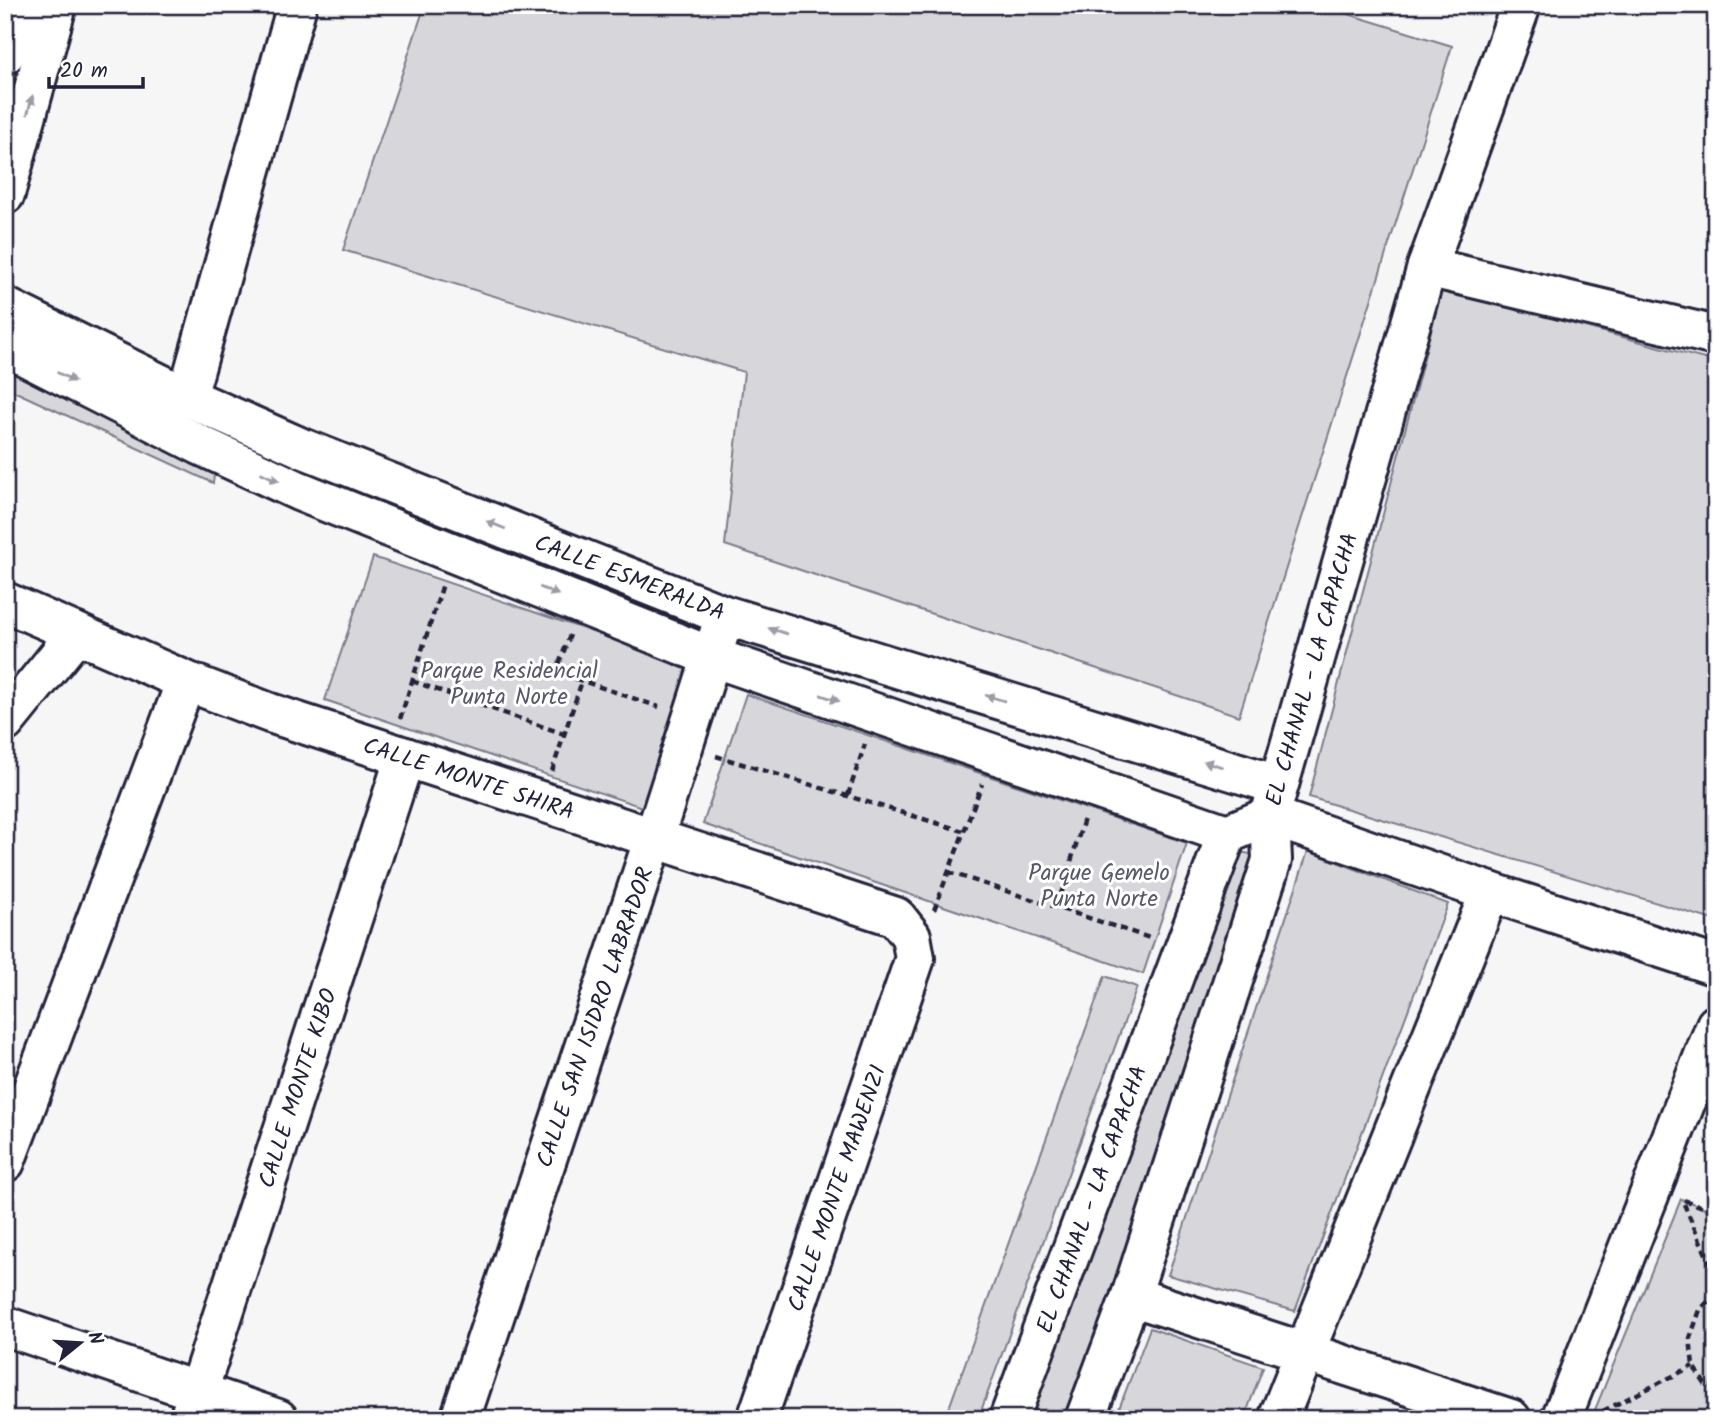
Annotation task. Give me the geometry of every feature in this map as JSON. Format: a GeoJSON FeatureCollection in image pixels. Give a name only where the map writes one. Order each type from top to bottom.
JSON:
{"type":"FeatureCollection","features":[{"type":"Feature","properties":{"kind":"street"},"geometry":{"type":"LineString","coordinates":[[5,54],[20,5]]}},
{"type":"Feature","properties":{"kind":"street"},"geometry":{"type":"LineString","coordinates":[[5,194],[57,5]]}},
{"type":"Feature","properties":{"kind":"street"},"geometry":{"type":"LineString","coordinates":[[187,397],[297,5]]}},
{"type":"Feature","properties":{"kind":"street","name":"EL CHANAL - LA CAPACHA"},"geometry":{"type":"LineString","coordinates":[[1009,1419],[1227,834],[1274,800],[1427,267],[1521,5]]}},
{"type":"Feature","properties":{"kind":"street"},"geometry":{"type":"LineString","coordinates":[[1427,267],[1716,336]]}},
{"type":"Feature","properties":{"kind":"street","name":"CALLE ESMERALDA"},"geometry":{"type":"LineString","coordinates":[[5,307],[187,397],[302,448],[724,615],[1274,800],[1490,892],[1716,966]]}},
{"type":"Feature","properties":{"kind":"street","name":"CALLE ESMERALDA"},"geometry":{"type":"LineString","coordinates":[[5,346],[200,445],[299,491],[712,657],[1227,834]]}},
{"type":"Feature","properties":{"kind":"street","name":"CALLE MONTE SHIRA"},"geometry":{"type":"LineString","coordinates":[[5,602],[187,681],[270,713],[895,917],[911,936],[915,958]]}},
{"type":"Feature","properties":{"kind":"street","name":"CALLE SAN ISIDRO LABRADOR"},"geometry":{"type":"LineString","coordinates":[[460,1419],[654,838],[724,615]]}},
{"type":"Feature","properties":{"kind":"street"},"geometry":{"type":"LineString","coordinates":[[5,722],[77,633]]}},
{"type":"Feature","properties":{"kind":"street"},"geometry":{"type":"LineString","coordinates":[[5,1161],[187,681]]}},
{"type":"Feature","properties":{"kind":"street","name":"CALLE MONTE KIBO"},"geometry":{"type":"LineString","coordinates":[[194,1405],[397,754]]}},
{"type":"Feature","properties":{"kind":"street"},"geometry":{"type":"LineString","coordinates":[[1085,1419],[1131,1296],[1272,860],[1274,800]]}},
{"type":"Feature","properties":{"kind":"street"},"geometry":{"type":"LineString","coordinates":[[1278,1419],[1490,892]]}},
{"type":"Feature","properties":{"kind":"street","name":"CALLE MONTE MAWENZI"},"geometry":{"type":"LineString","coordinates":[[757,1419],[915,958]]}},
{"type":"Feature","properties":{"kind":"street"},"geometry":{"type":"LineString","coordinates":[[1577,1418],[1716,1025]]}},
{"type":"Feature","properties":{"kind":"street"},"geometry":{"type":"LineString","coordinates":[[1131,1296],[1511,1419]]}},
{"type":"Feature","properties":{"kind":"street"},"geometry":{"type":"LineString","coordinates":[[5,1326],[194,1405],[278,1419]]}},
{"type":"Feature","properties":{"kind":"path"},"geometry":{"type":"LineString","coordinates":[[397,754],[412,681],[453,553]]}},
{"type":"Feature","properties":{"kind":"path"},"geometry":{"type":"LineString","coordinates":[[556,672],[582,681],[688,732],[848,796],[963,831]]}},
{"type":"Feature","properties":{"kind":"path"},"geometry":{"type":"LineString","coordinates":[[412,681],[564,734]]}},
{"type":"Feature","properties":{"kind":"path"},"geometry":{"type":"LineString","coordinates":[[541,801],[582,681]]}},
{"type":"Feature","properties":{"kind":"path"},"geometry":{"type":"LineString","coordinates":[[848,796],[875,713]]}},
{"type":"Feature","properties":{"kind":"path"},"geometry":{"type":"LineString","coordinates":[[915,958],[993,754]]}},
{"type":"Feature","properties":{"kind":"path"},"geometry":{"type":"LineString","coordinates":[[1057,907],[1093,788]]}},
{"type":"Feature","properties":{"kind":"path"},"geometry":{"type":"LineString","coordinates":[[948,872],[1184,949]]}},
{"type":"Feature","properties":{"kind":"path"},"geometry":{"type":"LineString","coordinates":[[1682,1199],[1716,1277]]}},
{"type":"Feature","properties":{"kind":"path"},"geometry":{"type":"LineString","coordinates":[[1716,1293],[1700,1310],[1689,1338],[1693,1366],[1705,1384],[1716,1388]]}},
{"type":"Feature","properties":{"kind":"path"},"geometry":{"type":"LineString","coordinates":[[1577,1418],[1693,1366]]}},
{"type":"Feature","properties":{"kind":"green space"},"geometry":{"type":"Polygon","coordinates":[[[425,5],[1319,5],[1452,46],[1239,716],[725,545],[744,372],[343,250],[425,5]]]}},
{"type":"Feature","properties":{"kind":"green space"},"geometry":{"type":"Polygon","coordinates":[[[1442,289],[1716,362],[1716,921],[1309,797],[1442,289]]]}},
{"type":"Feature","properties":{"kind":"green space"},"geometry":{"type":"Polygon","coordinates":[[[5,354],[216,460],[213,483],[5,387],[5,354]]]}},
{"type":"Feature","properties":{"kind":"green space","name":"Parque Residencial Punta Norte"},"geometry":{"type":"Polygon","coordinates":[[[373,557],[692,666],[645,808],[325,700],[373,557]]]}},
{"type":"Feature","properties":{"kind":"green space","name":"Parque Gemelo Punta Norte"},"geometry":{"type":"Polygon","coordinates":[[[746,694],[1187,843],[1143,974],[703,824],[746,694]]]}},
{"type":"Feature","properties":{"kind":"green space"},"geometry":{"type":"Polygon","coordinates":[[[1235,851],[1261,856],[1181,1112],[1067,1419],[1021,1419],[1235,851]]]}},
{"type":"Feature","properties":{"kind":"green space"},"geometry":{"type":"Polygon","coordinates":[[[1308,851],[1448,904],[1295,1311],[1168,1275],[1308,851]]]}},
{"type":"Feature","properties":{"kind":"green space"},"geometry":{"type":"Polygon","coordinates":[[[1105,976],[1137,987],[978,1419],[945,1419],[1105,976]]]}},
{"type":"Feature","properties":{"kind":"green space"},"geometry":{"type":"Polygon","coordinates":[[[1681,1199],[1716,1212],[1716,1419],[1592,1417],[1681,1199]]]}},
{"type":"Feature","properties":{"kind":"green space"},"geometry":{"type":"Polygon","coordinates":[[[1150,1328],[1263,1367],[1244,1419],[1115,1419],[1150,1328]]]}}]}
